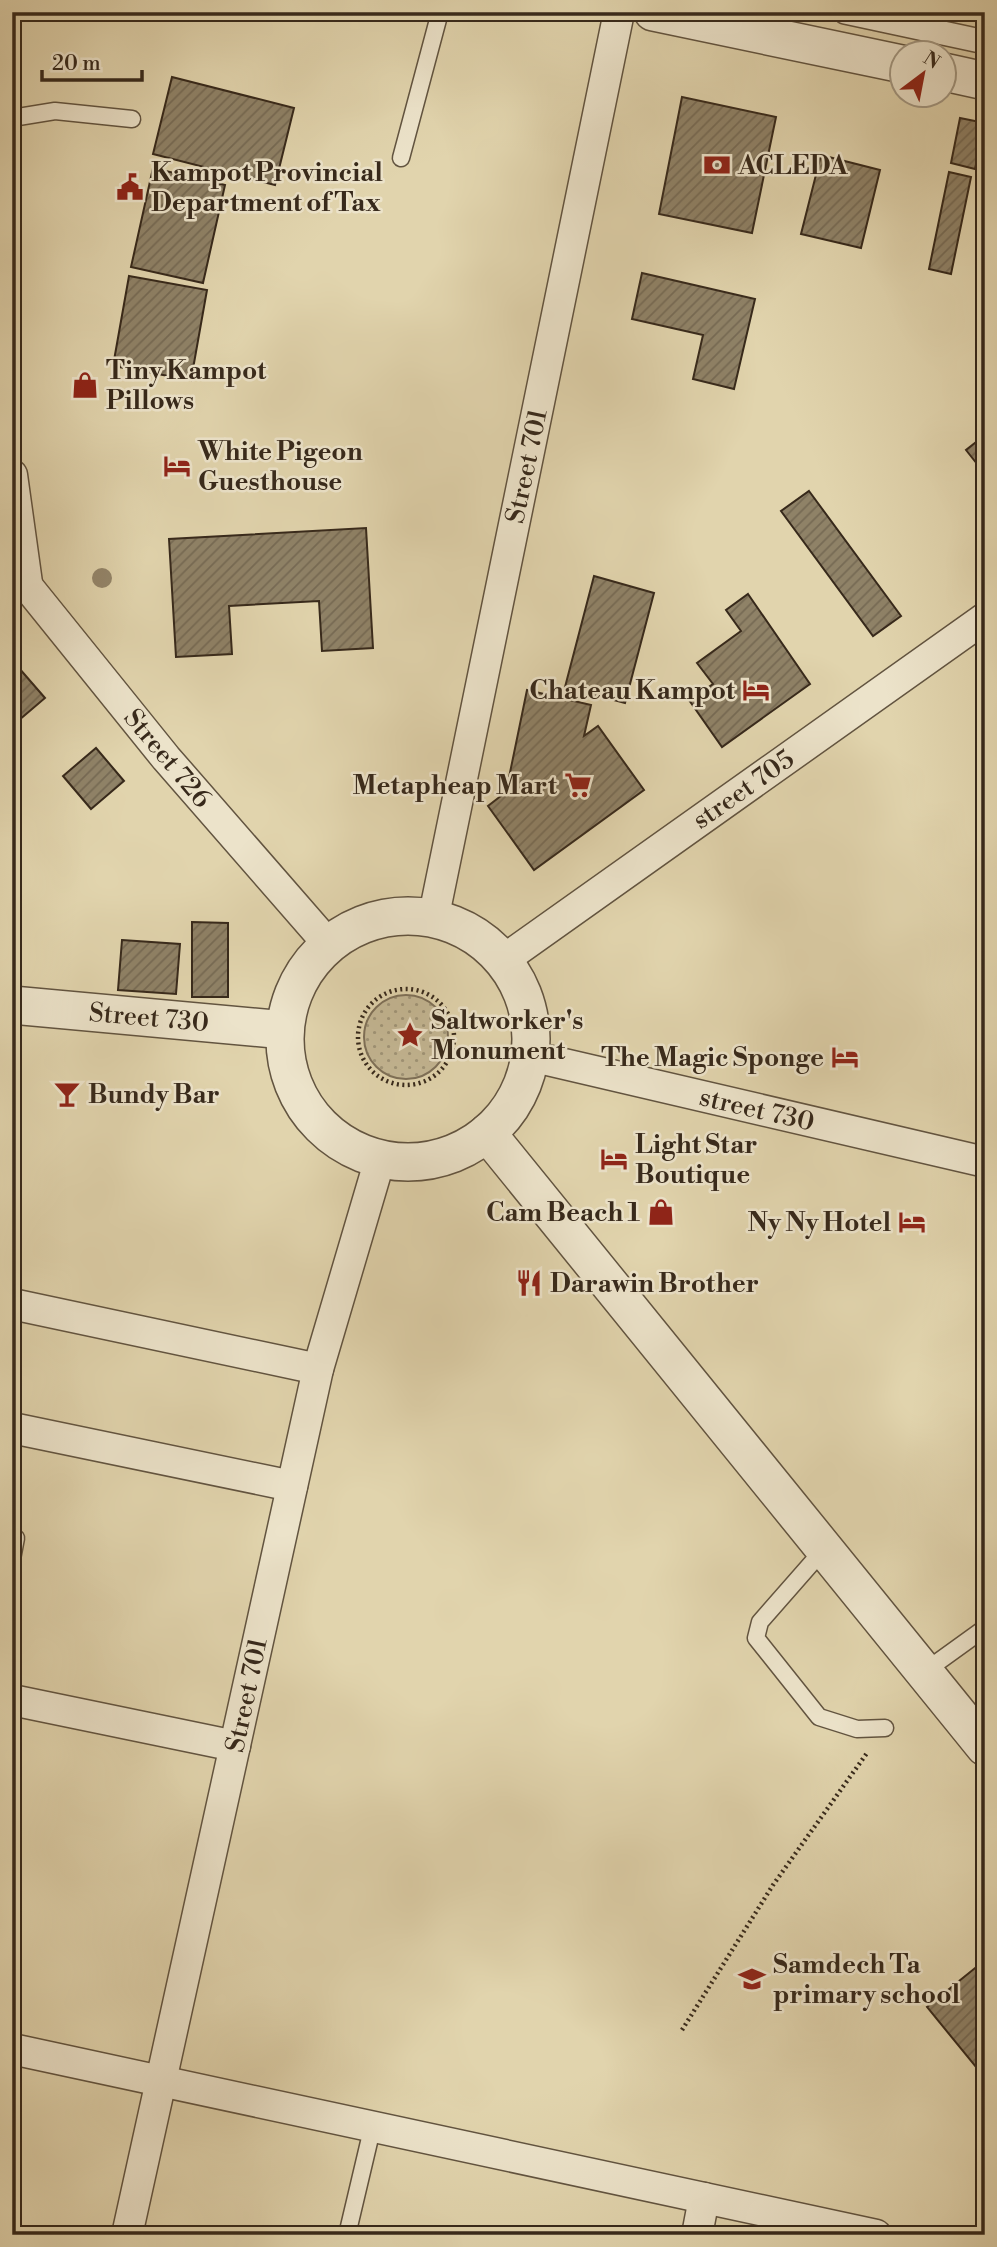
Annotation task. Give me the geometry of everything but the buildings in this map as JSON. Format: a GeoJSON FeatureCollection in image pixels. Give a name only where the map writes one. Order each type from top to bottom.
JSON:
{"type":"FeatureCollection","features":[{"type":"Feature","properties":{"kind":"street","name":"Street 701"},"geometry":{"type":"LineString","coordinates":[[433,920],[619,12]]}},
{"type":"Feature","properties":{"kind":"street"},"geometry":{"type":"LineString","coordinates":[[653,12],[888,61]]}},
{"type":"Feature","properties":{"kind":"street"},"geometry":{"type":"LineString","coordinates":[[845,12],[985,42]]}},
{"type":"Feature","properties":{"kind":"street"},"geometry":{"type":"LineString","coordinates":[[958,75],[985,81]]}},
{"type":"Feature","properties":{"kind":"street"},"geometry":{"type":"LineString","coordinates":[[12,475],[19,575]]}},
{"type":"Feature","properties":{"kind":"street","name":"Street 726"},"geometry":{"type":"LineString","coordinates":[[19,575],[166,758],[329,945]]}},
{"type":"Feature","properties":{"kind":"street","name":"street 705"},"geometry":{"type":"LineString","coordinates":[[502,961],[985,618]]}},
{"type":"Feature","properties":{"kind":"street"},"geometry":{"type":"LineString","coordinates":[[387,918],[433,920],[471,934],[502,961],[520,992],[527,1011],[530,1056],[518,1096],[487,1133],[470,1145],[441,1157],[411,1162],[380,1159],[338,1140],[307,1109],[291,1079],[285,1030],[296,988],[313,960],[329,945],[354,929],[387,918]]}},
{"type":"Feature","properties":{"kind":"street","name":"Street 730"},"geometry":{"type":"LineString","coordinates":[[12,1005],[285,1030]]}},
{"type":"Feature","properties":{"kind":"street","name":"street 730"},"geometry":{"type":"LineString","coordinates":[[530,1056],[985,1163]]}},
{"type":"Feature","properties":{"kind":"street"},"geometry":{"type":"LineString","coordinates":[[487,1133],[985,1747]]}},
{"type":"Feature","properties":{"kind":"street","name":"Street 701"},"geometry":{"type":"LineString","coordinates":[[127,2235],[318,1369],[380,1159]]}},
{"type":"Feature","properties":{"kind":"street"},"geometry":{"type":"LineString","coordinates":[[12,1304],[318,1369]]}},
{"type":"Feature","properties":{"kind":"street"},"geometry":{"type":"LineString","coordinates":[[12,1427],[292,1486]]}},
{"type":"Feature","properties":{"kind":"street"},"geometry":{"type":"LineString","coordinates":[[12,1700],[235,1746]]}},
{"type":"Feature","properties":{"kind":"street"},"geometry":{"type":"LineString","coordinates":[[12,2049],[876,2235]]}},
{"type":"Feature","properties":{"kind":"street"},"geometry":{"type":"LineString","coordinates":[[697,2235],[704,2198]]}},
{"type":"Feature","properties":{"kind":"lane"},"geometry":{"type":"LineString","coordinates":[[401,158],[440,12]]}},
{"type":"Feature","properties":{"kind":"lane"},"geometry":{"type":"LineString","coordinates":[[12,118],[55,111],[132,119]]}},
{"type":"Feature","properties":{"kind":"lane"},"geometry":{"type":"LineString","coordinates":[[12,1559],[16,1538]]}},
{"type":"Feature","properties":{"kind":"lane"},"geometry":{"type":"LineString","coordinates":[[824,1549],[761,1622],[756,1638],[819,1717],[857,1729],[885,1728]]}},
{"type":"Feature","properties":{"kind":"lane"},"geometry":{"type":"LineString","coordinates":[[924,1672],[985,1628]]}},
{"type":"Feature","properties":{"kind":"lane"},"geometry":{"type":"LineString","coordinates":[[347,2235],[373,2125]]}},
{"type":"Feature","properties":{"kind":"path"},"geometry":{"type":"LineString","coordinates":[[413,989],[432,997],[444,1007],[452,1021],[454,1044],[448,1060],[438,1073],[425,1081],[403,1085],[386,1080],[369,1066],[362,1055],[358,1032],[365,1013],[379,997],[392,991],[413,989]]}},
{"type":"Feature","properties":{"kind":"path"},"geometry":{"type":"LineString","coordinates":[[682,2030],[773,1885],[885,1728]]}},
{"type":"Feature","properties":{"kind":"shaded area"},"geometry":{"type":"Polygon","coordinates":[[[398,995],[414,995],[430,1002],[441,1013],[448,1029],[445,1053],[436,1067],[414,1079],[398,1079],[382,1072],[371,1061],[364,1045],[364,1029],[371,1013],[382,1002],[398,995]]]}},
{"type":"Feature","properties":{"kind":"place","name":"ACLEDA"},"geometry":{"type":"Point","coordinates":[717,165]}},
{"type":"Feature","properties":{"kind":"place","name":"Kampot Provincial Department of Tax"},"geometry":{"type":"Point","coordinates":[130,187]}},
{"type":"Feature","properties":{"kind":"place","name":"Tiny Kampot Pillows"},"geometry":{"type":"Point","coordinates":[85,385]}},
{"type":"Feature","properties":{"kind":"place","name":"White Pigeon Guesthouse"},"geometry":{"type":"Point","coordinates":[177,466]}},
{"type":"Feature","properties":{"kind":"place","name":"Chateau Kampot"},"geometry":{"type":"Point","coordinates":[756,690]}},
{"type":"Feature","properties":{"kind":"place","name":"Metapheap Mart"},"geometry":{"type":"Point","coordinates":[578,785]}},
{"type":"Feature","properties":{"kind":"place","name":"Saltworker's Monument"},"geometry":{"type":"Point","coordinates":[410,1035]}},
{"type":"Feature","properties":{"kind":"place","name":"The Magic Sponge"},"geometry":{"type":"Point","coordinates":[845,1057]}},
{"type":"Feature","properties":{"kind":"place","name":"Bundy Bar"},"geometry":{"type":"Point","coordinates":[67,1094]}},
{"type":"Feature","properties":{"kind":"place","name":"Light Star Boutique"},"geometry":{"type":"Point","coordinates":[614,1159]}},
{"type":"Feature","properties":{"kind":"place","name":"Cam Beach 1"},"geometry":{"type":"Point","coordinates":[661,1212]}},
{"type":"Feature","properties":{"kind":"place","name":"Ny Ny Hotel"},"geometry":{"type":"Point","coordinates":[912,1222]}},
{"type":"Feature","properties":{"kind":"place","name":"Darawin Brother"},"geometry":{"type":"Point","coordinates":[529,1283]}},
{"type":"Feature","properties":{"kind":"place","name":"Samdech Ta primary school"},"geometry":{"type":"Point","coordinates":[752,1979]}}]}
